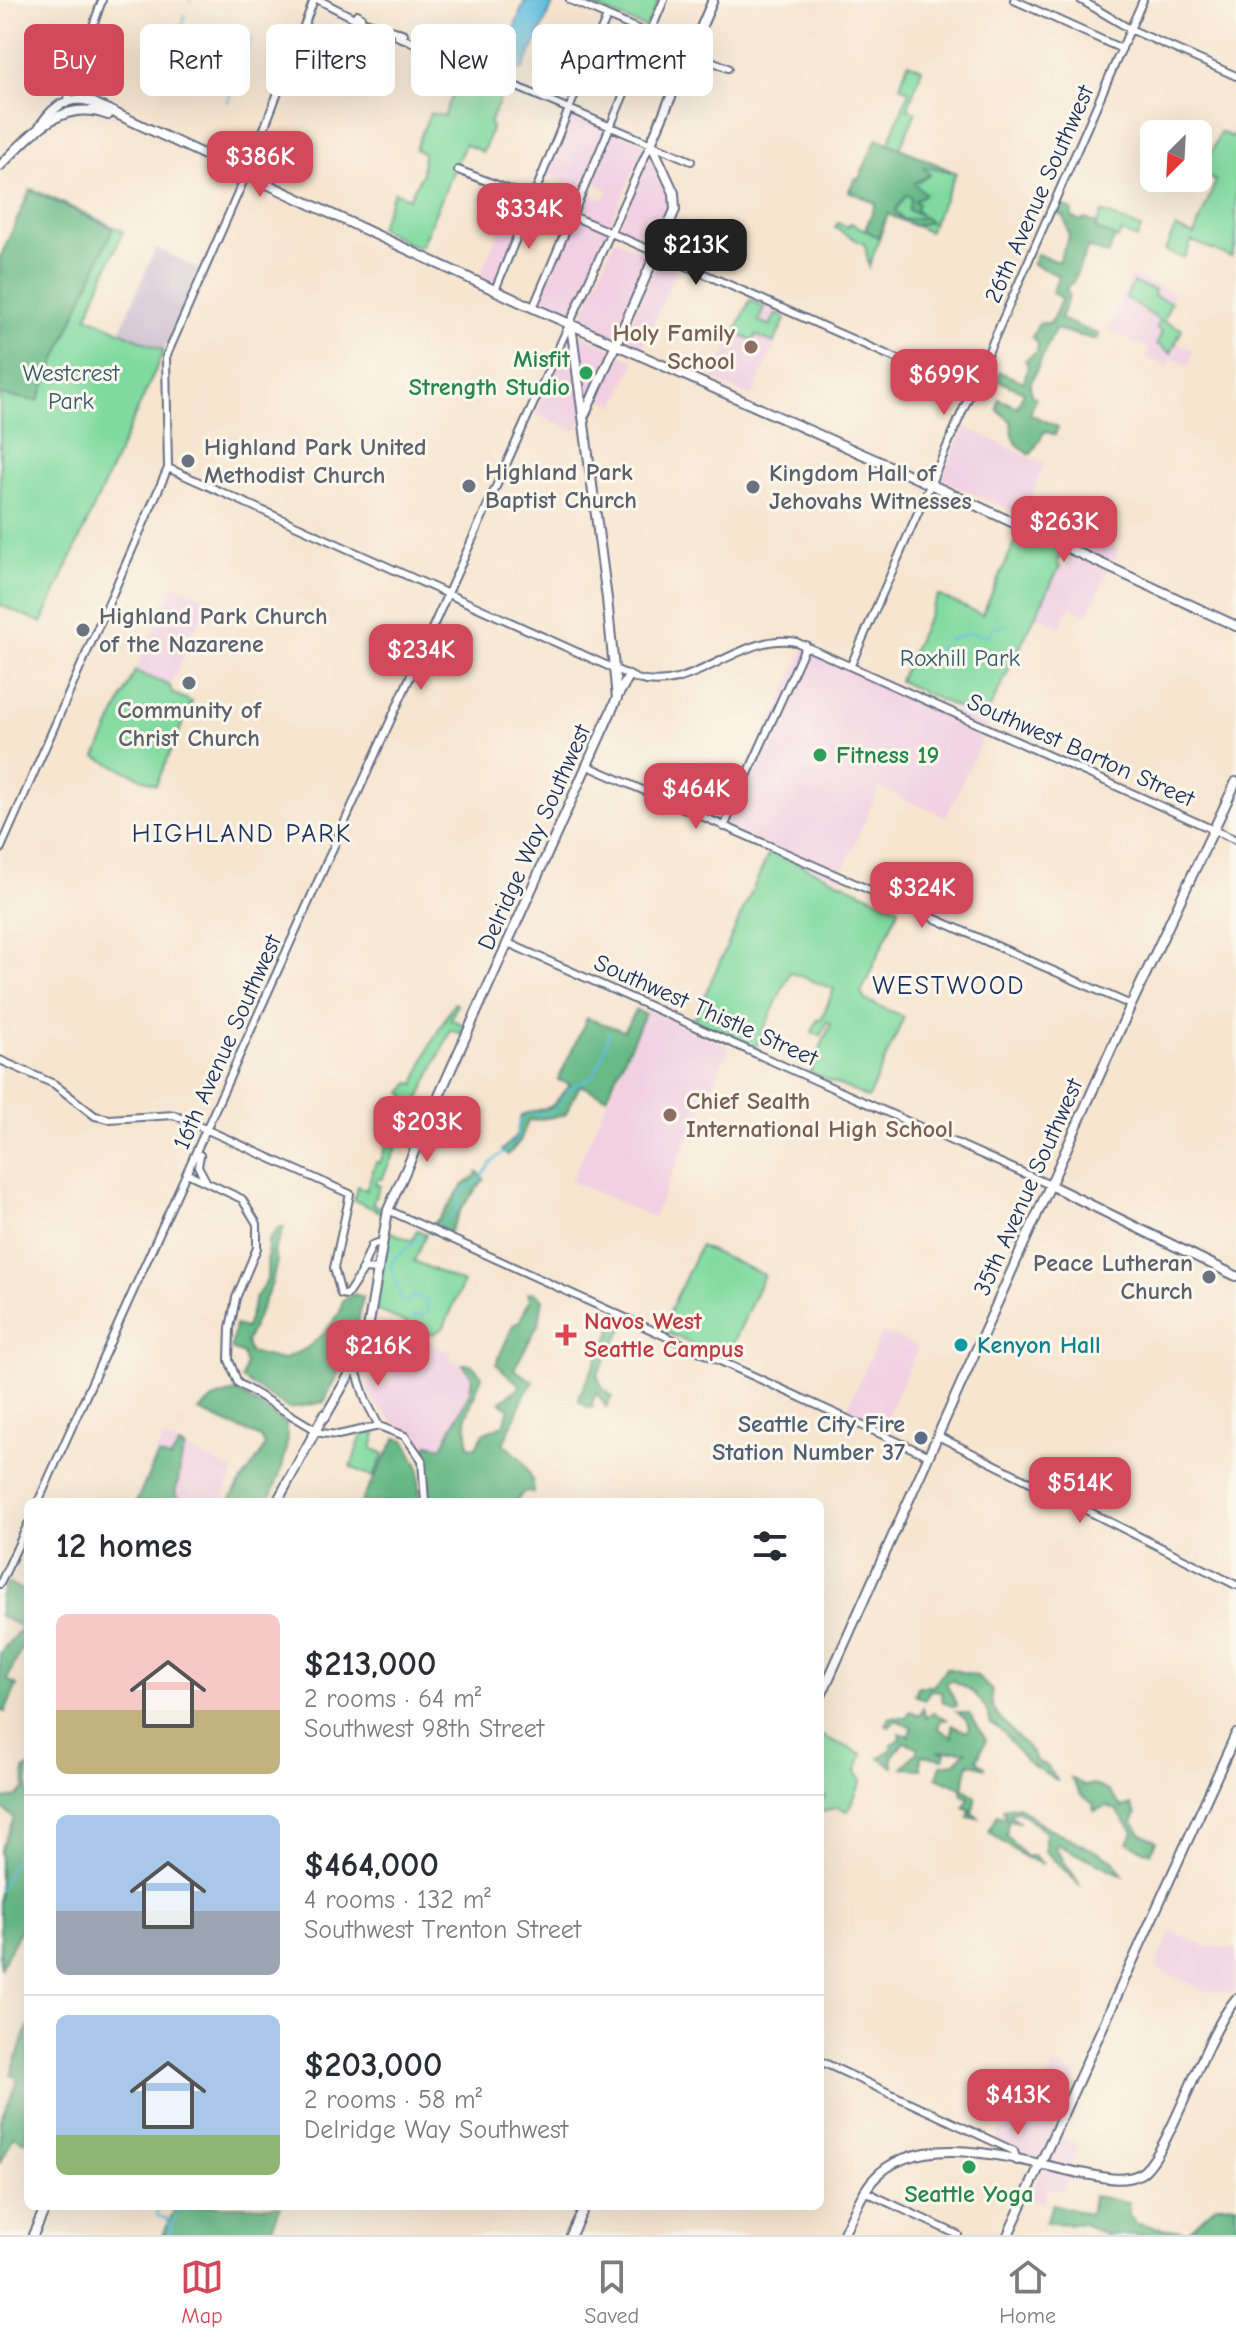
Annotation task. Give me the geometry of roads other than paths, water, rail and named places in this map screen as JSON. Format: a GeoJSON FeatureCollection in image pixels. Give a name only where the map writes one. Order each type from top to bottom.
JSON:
{"type":"FeatureCollection","features":[{"type":"Feature","properties":{"kind":"main road"},"geometry":{"type":"LineString","coordinates":[[702,24],[713,0]]}},
{"type":"Feature","properties":{"kind":"main road"},"geometry":{"type":"LineString","coordinates":[[584,417],[676,203],[651,143],[671,96]]}},
{"type":"Feature","properties":{"kind":"main road"},"geometry":{"type":"LineString","coordinates":[[69,99],[120,118]]}},
{"type":"Feature","properties":{"kind":"main road"},"geometry":{"type":"LineString","coordinates":[[69,99],[120,118],[533,308],[573,322],[584,331],[616,346],[932,485],[1236,626]]}},
{"type":"Feature","properties":{"kind":"main road"},"geometry":{"type":"LineString","coordinates":[[0,166],[69,99]]}},
{"type":"Feature","properties":{"kind":"main road"},"geometry":{"type":"LineString","coordinates":[[37,131],[64,112],[69,99]]}},
{"type":"Feature","properties":{"kind":"main road","name":"Delridge Way Southwest"},"geometry":{"type":"LineString","coordinates":[[279,1498],[364,1344],[388,1210],[617,698],[573,322]]}},
{"type":"Feature","properties":{"kind":"main road"},"geometry":{"type":"LineString","coordinates":[[562,346],[575,343],[584,331]]}},
{"type":"Feature","properties":{"kind":"main road"},"geometry":{"type":"LineString","coordinates":[[581,394],[586,398],[593,396]]}},
{"type":"Feature","properties":{"kind":"main road"},"geometry":{"type":"LineString","coordinates":[[617,698],[629,676]]}},
{"type":"Feature","properties":{"kind":"main road","name":"35th Avenue Southwest"},"geometry":{"type":"LineString","coordinates":[[824,1689],[1131,1005],[1236,782]]}},
{"type":"Feature","properties":{"kind":"main road","name":"Southwest Thistle Street"},"geometry":{"type":"LineString","coordinates":[[1050,1185],[1236,1276]]}},
{"type":"Feature","properties":{"kind":"main road"},"geometry":{"type":"LineString","coordinates":[[1008,2235],[1236,1734]]}},
{"type":"Feature","properties":{"kind":"main road"},"geometry":{"type":"LineString","coordinates":[[843,2235],[864,2191],[883,2171],[912,2155],[936,2150],[986,2155],[1121,2179],[1148,2169],[1216,2026],[1236,1999]]}},
{"type":"Feature","properties":{"kind":"main road"},"geometry":{"type":"LineString","coordinates":[[33,2235],[44,2210]]}},
{"type":"Feature","properties":{"kind":"main road"},"geometry":{"type":"LineString","coordinates":[[571,2235],[583,2210]]}},
{"type":"Feature","properties":{"kind":"street"},"geometry":{"type":"LineString","coordinates":[[69,99],[102,0]]}},
{"type":"Feature","properties":{"kind":"street"},"geometry":{"type":"LineString","coordinates":[[0,850],[168,468],[166,357],[246,175],[316,0],[570,106],[691,161]]}},
{"type":"Feature","properties":{"kind":"street"},"geometry":{"type":"LineString","coordinates":[[570,0],[626,24]]}},
{"type":"Feature","properties":{"kind":"street"},"geometry":{"type":"LineString","coordinates":[[653,24],[664,0]]}},
{"type":"Feature","properties":{"kind":"street"},"geometry":{"type":"LineString","coordinates":[[1014,0],[1122,49]]}},
{"type":"Feature","properties":{"kind":"street"},"geometry":{"type":"LineString","coordinates":[[1081,0],[1130,29],[1236,76]]}},
{"type":"Feature","properties":{"kind":"street","name":"26th Avenue Southwest"},"geometry":{"type":"LineString","coordinates":[[851,665],[1143,0]]}},
{"type":"Feature","properties":{"kind":"street"},"geometry":{"type":"LineString","coordinates":[[495,290],[607,16]]}},
{"type":"Feature","properties":{"kind":"street"},"geometry":{"type":"LineString","coordinates":[[713,61],[728,68]]}},
{"type":"Feature","properties":{"kind":"street"},"geometry":{"type":"LineString","coordinates":[[533,308],[623,96]]}},
{"type":"Feature","properties":{"kind":"street","name":"16th Avenue Southwest"},"geometry":{"type":"LineString","coordinates":[[40,1498],[189,1174],[651,143]]}},
{"type":"Feature","properties":{"kind":"street"},"geometry":{"type":"LineString","coordinates":[[458,170],[534,199],[610,236],[656,253],[972,392]]}},
{"type":"Feature","properties":{"kind":"street"},"geometry":{"type":"LineString","coordinates":[[168,468],[629,676]]}},
{"type":"Feature","properties":{"kind":"street","name":"Southwest Barton Street"},"geometry":{"type":"LineString","coordinates":[[629,676],[666,682],[777,640],[806,645],[1236,840]]}},
{"type":"Feature","properties":{"kind":"street"},"geometry":{"type":"LineString","coordinates":[[724,827],[806,645]]}},
{"type":"Feature","properties":{"kind":"street"},"geometry":{"type":"LineString","coordinates":[[588,766],[1131,1005]]}},
{"type":"Feature","properties":{"kind":"street","name":"Southwest Thistle Street"},"geometry":{"type":"LineString","coordinates":[[508,943],[1050,1185]]}},
{"type":"Feature","properties":{"kind":"street"},"geometry":{"type":"LineString","coordinates":[[0,1060],[54,1084],[95,1116],[109,1119],[170,1114],[350,1194],[334,1268],[341,1294],[347,1295],[372,1245],[381,1242]]}},
{"type":"Feature","properties":{"kind":"street"},"geometry":{"type":"LineString","coordinates":[[201,1146],[198,1166],[206,1181]]}},
{"type":"Feature","properties":{"kind":"street"},"geometry":{"type":"LineString","coordinates":[[189,1174],[228,1191],[249,1207],[258,1229],[257,1248],[236,1298],[230,1328],[229,1360],[241,1386],[317,1432],[338,1435],[379,1426],[399,1432],[415,1446],[424,1465],[425,1498]]}},
{"type":"Feature","properties":{"kind":"street"},"geometry":{"type":"LineString","coordinates":[[388,1210],[929,1456]]}},
{"type":"Feature","properties":{"kind":"street"},"geometry":{"type":"LineString","coordinates":[[361,1271],[378,1270]]}},
{"type":"Feature","properties":{"kind":"street"},"geometry":{"type":"LineString","coordinates":[[355,1363],[366,1401],[379,1426]]}},
{"type":"Feature","properties":{"kind":"street"},"geometry":{"type":"LineString","coordinates":[[938,1436],[1236,1585]]}},
{"type":"Feature","properties":{"kind":"street"},"geometry":{"type":"LineString","coordinates":[[0,1584],[24,1533]]}},
{"type":"Feature","properties":{"kind":"street"},"geometry":{"type":"LineString","coordinates":[[824,2063],[1014,2151],[1017,2161]]}},
{"type":"Feature","properties":{"kind":"street"},"geometry":{"type":"LineString","coordinates":[[986,2155],[991,2142]]}},
{"type":"Feature","properties":{"kind":"street"},"geometry":{"type":"LineString","coordinates":[[864,2191],[958,2235]]}},
{"type":"Feature","properties":{"kind":"water"},"geometry":{"type":"Polygon","coordinates":[[[525,0],[554,2],[544,24],[532,24],[532,50],[523,69],[516,70],[516,24],[525,0]]]}},
{"type":"Feature","properties":{"kind":"waterway"},"geometry":{"type":"LineString","coordinates":[[182,24],[185,15]]}},
{"type":"Feature","properties":{"kind":"waterway"},"geometry":{"type":"LineString","coordinates":[[250,42],[252,37]]}},
{"type":"Feature","properties":{"kind":"waterway"},"geometry":{"type":"LineString","coordinates":[[227,103],[230,96]]}},
{"type":"Feature","properties":{"kind":"waterway"},"geometry":{"type":"LineString","coordinates":[[948,640],[970,633],[987,636],[993,627],[1007,625]]}},
{"type":"Feature","properties":{"kind":"waterway"},"geometry":{"type":"LineString","coordinates":[[937,653],[940,647]]}},
{"type":"Feature","properties":{"kind":"waterway"},"geometry":{"type":"LineString","coordinates":[[930,670],[934,661]]}},
{"type":"Feature","properties":{"kind":"waterway"},"geometry":{"type":"LineString","coordinates":[[529,1114],[550,1113],[563,1101],[569,1089],[592,1077],[602,1059],[609,1032]]}},
{"type":"Feature","properties":{"kind":"waterway"},"geometry":{"type":"LineString","coordinates":[[443,1223],[457,1209],[460,1194],[480,1179],[491,1163],[517,1139],[518,1124],[525,1117]]}},
{"type":"Feature","properties":{"kind":"waterway"},"geometry":{"type":"LineString","coordinates":[[402,1303],[391,1266],[395,1258],[422,1236]]}},
{"type":"Feature","properties":{"kind":"waterway"},"geometry":{"type":"LineString","coordinates":[[406,1304],[413,1295],[427,1300],[427,1309],[422,1317],[413,1315],[415,1318]]}},
{"type":"Feature","properties":{"kind":"waterway"},"geometry":{"type":"LineString","coordinates":[[0,1890],[24,1839]]}},
{"type":"Feature","properties":{"kind":"waterway"},"geometry":{"type":"LineString","coordinates":[[158,2210],[157,2216],[167,2218],[170,2228]]}},
{"type":"Feature","properties":{"kind":"waterway"},"geometry":{"type":"LineString","coordinates":[[168,2235],[178,2210]]}},
{"type":"Feature","properties":{"kind":"place","name":"Holy Family School"},"geometry":{"type":"Point","coordinates":[751,347]}},
{"type":"Feature","properties":{"kind":"place","name":"Misfit Strength Studio"},"geometry":{"type":"Point","coordinates":[586,373]}},
{"type":"Feature","properties":{"kind":"place","name":"Highland Park United Methodist Church"},"geometry":{"type":"Point","coordinates":[188,461]}},
{"type":"Feature","properties":{"kind":"place","name":"Highland Park Baptist Church"},"geometry":{"type":"Point","coordinates":[469,486]}},
{"type":"Feature","properties":{"kind":"place","name":"Kingdom Hall of Jehovahs Witnesses"},"geometry":{"type":"Point","coordinates":[753,487]}},
{"type":"Feature","properties":{"kind":"place","name":"Highland Park Church of the Nazarene"},"geometry":{"type":"Point","coordinates":[83,630]}},
{"type":"Feature","properties":{"kind":"place","name":"Community of Christ Church"},"geometry":{"type":"Point","coordinates":[189,683]}},
{"type":"Feature","properties":{"kind":"place","name":"Fitness 19"},"geometry":{"type":"Point","coordinates":[820,755]}},
{"type":"Feature","properties":{"kind":"place","name":"Chief Sealth International High School"},"geometry":{"type":"Point","coordinates":[670,1115]}},
{"type":"Feature","properties":{"kind":"place","name":"Peace Lutheran Church"},"geometry":{"type":"Point","coordinates":[1209,1277]}},
{"type":"Feature","properties":{"kind":"place","name":"Navos West Seattle Campus"},"geometry":{"type":"Point","coordinates":[566,1335]}},
{"type":"Feature","properties":{"kind":"place","name":"Kenyon Hall"},"geometry":{"type":"Point","coordinates":[961,1345]}},
{"type":"Feature","properties":{"kind":"place","name":"Seattle City Fire Station Number 37"},"geometry":{"type":"Point","coordinates":[921,1438]}},
{"type":"Feature","properties":{"kind":"place","name":"Seattle Yoga"},"geometry":{"type":"Point","coordinates":[969,2167]}},
{"type":"Feature","properties":{"kind":"district","name":"HIGHLAND PARK"},"geometry":{"type":"Point","coordinates":[242,834]}},
{"type":"Feature","properties":{"kind":"district","name":"WESTWOOD"},"geometry":{"type":"Point","coordinates":[949,986]}},
{"type":"Feature","properties":{"kind":"park label","name":"Westcrest Park"},"geometry":{"type":"Point","coordinates":[71,387]}},
{"type":"Feature","properties":{"kind":"park label","name":"Roxhill Park"},"geometry":{"type":"Point","coordinates":[960,658]}}]}
